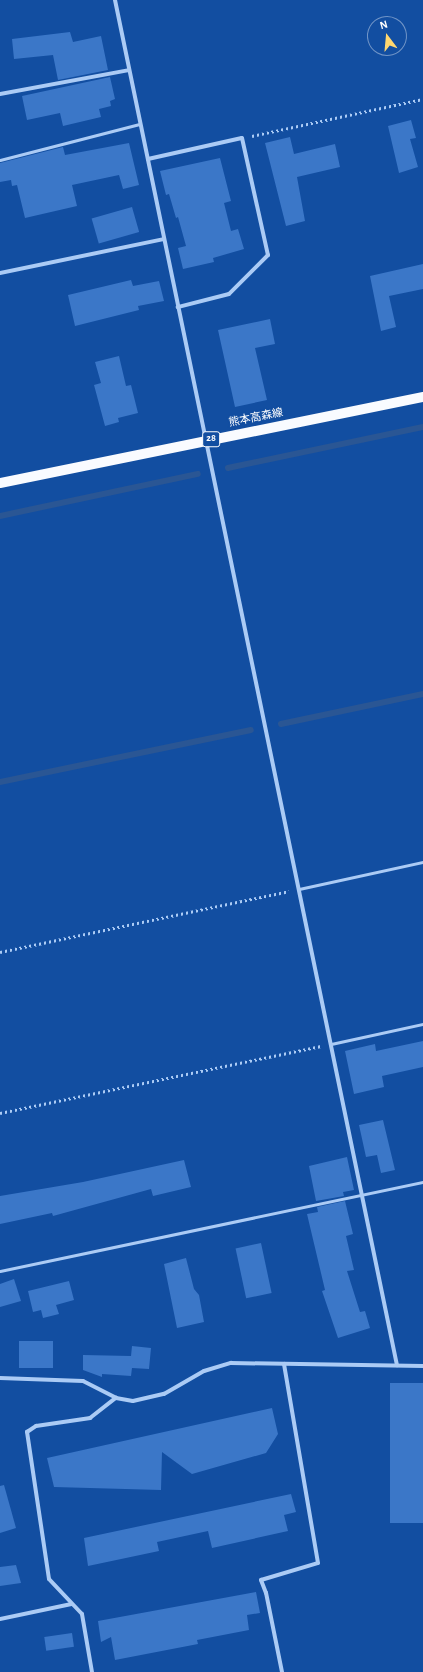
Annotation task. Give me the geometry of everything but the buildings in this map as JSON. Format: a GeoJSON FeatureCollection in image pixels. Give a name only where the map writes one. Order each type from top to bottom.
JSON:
{"type":"FeatureCollection","features":[{"type":"Feature","properties":{"kind":"main road","name":"熊本高森線"},"geometry":{"type":"LineString","coordinates":[[0,483],[423,397]]}},
{"type":"Feature","properties":{"kind":"street"},"geometry":{"type":"LineString","coordinates":[[115,0],[139,124],[148,159],[207,440],[397,1365]]}},
{"type":"Feature","properties":{"kind":"street"},"geometry":{"type":"LineString","coordinates":[[0,94],[129,70]]}},
{"type":"Feature","properties":{"kind":"street"},"geometry":{"type":"LineString","coordinates":[[148,159],[242,138],[268,255],[229,294],[178,307]]}},
{"type":"Feature","properties":{"kind":"street"},"geometry":{"type":"LineString","coordinates":[[0,273],[164,239]]}},
{"type":"Feature","properties":{"kind":"street"},"geometry":{"type":"LineString","coordinates":[[0,1378],[83,1382],[116,1398],[133,1401],[164,1394],[204,1371],[231,1363],[423,1366]]}},
{"type":"Feature","properties":{"kind":"street"},"geometry":{"type":"LineString","coordinates":[[282,1672],[266,1593],[261,1580],[318,1564],[284,1364]]}},
{"type":"Feature","properties":{"kind":"street"},"geometry":{"type":"LineString","coordinates":[[92,1672],[82,1614],[49,1579],[27,1432],[36,1426],[90,1418],[116,1398]]}},
{"type":"Feature","properties":{"kind":"street"},"geometry":{"type":"LineString","coordinates":[[0,1619],[71,1604]]}},
{"type":"Feature","properties":{"kind":"lane"},"geometry":{"type":"LineString","coordinates":[[0,160],[139,124]]}},
{"type":"Feature","properties":{"kind":"lane"},"geometry":{"type":"LineString","coordinates":[[299,889],[423,862]]}},
{"type":"Feature","properties":{"kind":"lane"},"geometry":{"type":"LineString","coordinates":[[331,1044],[423,1024]]}},
{"type":"Feature","properties":{"kind":"lane"},"geometry":{"type":"LineString","coordinates":[[0,1271],[423,1182]]}},
{"type":"Feature","properties":{"kind":"path"},"geometry":{"type":"LineString","coordinates":[[242,138],[423,99]]}},
{"type":"Feature","properties":{"kind":"path"},"geometry":{"type":"LineString","coordinates":[[0,952],[299,889]]}},
{"type":"Feature","properties":{"kind":"path"},"geometry":{"type":"LineString","coordinates":[[0,1113],[331,1044]]}},
{"type":"Feature","properties":{"kind":"waterway"},"geometry":{"type":"LineString","coordinates":[[228,468],[423,427]]}},
{"type":"Feature","properties":{"kind":"waterway"},"geometry":{"type":"LineString","coordinates":[[0,516],[198,474]]}},
{"type":"Feature","properties":{"kind":"waterway"},"geometry":{"type":"LineString","coordinates":[[281,724],[423,694]]}},
{"type":"Feature","properties":{"kind":"waterway"},"geometry":{"type":"LineString","coordinates":[[0,782],[251,730]]}}]}
